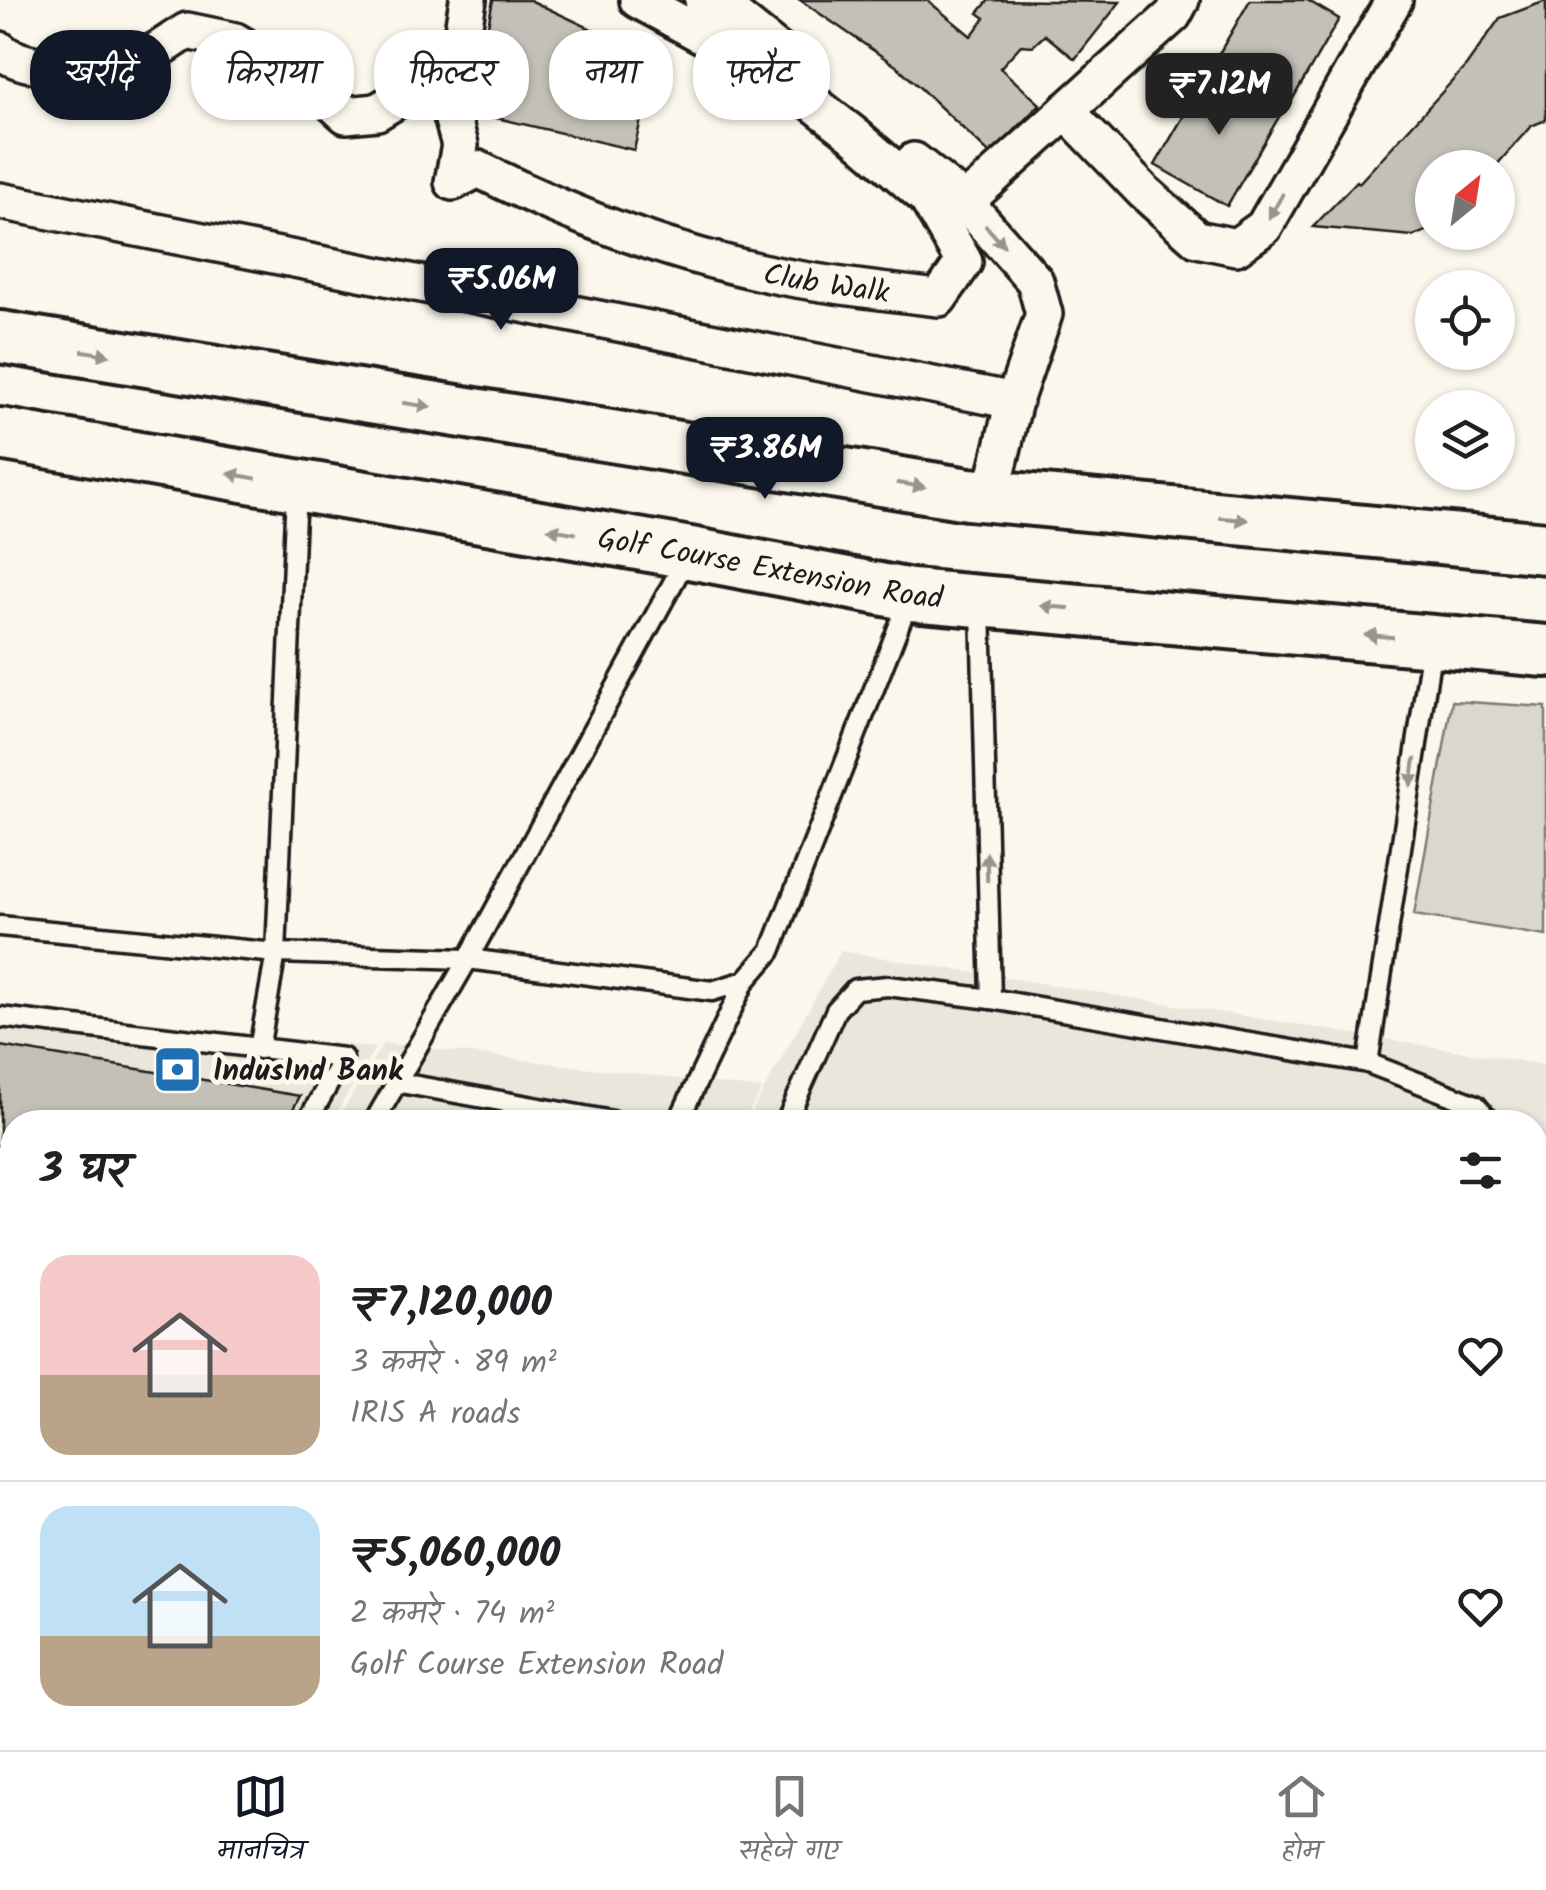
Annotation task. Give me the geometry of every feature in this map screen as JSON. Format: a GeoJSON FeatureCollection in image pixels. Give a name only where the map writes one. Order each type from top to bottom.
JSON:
{"type":"FeatureCollection","features":[{"type":"Feature","properties":{"kind":"main road"},"geometry":{"type":"LineString","coordinates":[[0,337],[991,496],[1546,548]]}},
{"type":"Feature","properties":{"kind":"main road","name":"Golf Course Extension Road"},"geometry":{"type":"LineString","coordinates":[[0,434],[690,553],[910,595],[1546,651]]}},
{"type":"Feature","properties":{"kind":"street","name":"Club Walk"},"geometry":{"type":"LineString","coordinates":[[468,0],[450,109],[460,145],[453,182],[478,169],[536,198],[666,247],[779,276],[939,298],[964,262],[928,198],[781,78],[638,0]]}},
{"type":"Feature","properties":{"kind":"street"},"geometry":{"type":"LineString","coordinates":[[1066,111],[1144,192],[1197,239],[1236,247],[1264,227],[1394,0]]}},
{"type":"Feature","properties":{"kind":"street"},"geometry":{"type":"LineString","coordinates":[[726,5],[965,202],[1035,281],[1044,314],[1014,401],[991,496]]}},
{"type":"Feature","properties":{"kind":"street"},"geometry":{"type":"LineString","coordinates":[[965,202],[1066,111],[1171,5]]}},
{"type":"Feature","properties":{"kind":"street"},"geometry":{"type":"LineString","coordinates":[[0,50],[10,59],[77,69],[138,60],[187,31],[236,41],[318,90],[346,114],[374,112]]}},
{"type":"Feature","properties":{"kind":"street"},"geometry":{"type":"LineString","coordinates":[[0,202],[1014,401]]}},
{"type":"Feature","properties":{"kind":"lane"},"geometry":{"type":"LineString","coordinates":[[258,1048],[276,953],[296,485]]}},
{"type":"Feature","properties":{"kind":"lane"},"geometry":{"type":"LineString","coordinates":[[380,1110],[468,959],[690,553]]}},
{"type":"Feature","properties":{"kind":"lane"},"geometry":{"type":"LineString","coordinates":[[684,1110],[745,981],[771,951],[910,595]]}},
{"type":"Feature","properties":{"kind":"lane"},"geometry":{"type":"LineString","coordinates":[[981,600],[991,1000]]}},
{"type":"Feature","properties":{"kind":"lane"},"geometry":{"type":"LineString","coordinates":[[1368,1063],[1433,640]]}},
{"type":"Feature","properties":{"kind":"lane"},"geometry":{"type":"LineString","coordinates":[[0,926],[276,953],[468,959],[712,992],[745,981]]}},
{"type":"Feature","properties":{"kind":"lane"},"geometry":{"type":"LineString","coordinates":[[791,1110],[836,1010],[856,989],[888,986],[1368,1063],[1476,1105],[1480,1110]]}},
{"type":"Feature","properties":{"kind":"lane"},"geometry":{"type":"LineString","coordinates":[[0,1017],[343,1058],[315,1110]]}},
{"type":"Feature","properties":{"kind":"lane"},"geometry":{"type":"LineString","coordinates":[[395,1082],[551,1110]]}},
{"type":"Feature","properties":{"kind":"shaded area"},"geometry":{"type":"Polygon","coordinates":[[[1452,701],[1546,707],[1546,936],[1414,915],[1452,701]]]}},
{"type":"Feature","properties":{"kind":"shaded area"},"geometry":{"type":"Polygon","coordinates":[[[841,951],[1546,1065],[1546,1110],[753,1110],[841,951]]]}},
{"type":"Feature","properties":{"kind":"shaded area"},"geometry":{"type":"Polygon","coordinates":[[[0,1004],[375,1048],[338,1110],[0,1110],[0,1004]]]}},
{"type":"Feature","properties":{"kind":"shaded area"},"geometry":{"type":"Polygon","coordinates":[[[383,1043],[762,1089],[750,1110],[343,1110],[383,1043]]]}},
{"type":"Feature","properties":{"kind":"building"},"geometry":{"type":"Polygon","coordinates":[[[493,0],[530,0],[594,30],[549,30],[549,120],[641,120],[634,150],[505,120],[529,120],[529,30],[487,30],[493,0]]]}},
{"type":"Feature","properties":{"kind":"building"},"geometry":{"type":"Polygon","coordinates":[[[800,0],[927,0],[971,36],[985,18],[978,13],[989,0],[1120,2],[1075,59],[1045,35],[1033,46],[1021,45],[1000,68],[1040,104],[991,155],[899,68],[800,0]]]}},
{"type":"Feature","properties":{"kind":"building"},"geometry":{"type":"Polygon","coordinates":[[[1250,0],[1307,0],[1339,19],[1288,107],[1213,64],[1250,0]]]}},
{"type":"Feature","properties":{"kind":"building"},"geometry":{"type":"Polygon","coordinates":[[[1546,1],[1546,120],[1531,126],[1510,150],[1415,150],[1415,235],[1313,227],[1359,183],[1466,66],[1500,18],[1546,1]]]}},
{"type":"Feature","properties":{"kind":"building"},"geometry":{"type":"Polygon","coordinates":[[[1211,69],[1283,110],[1227,206],[1155,165],[1211,69]]]}},
{"type":"Feature","properties":{"kind":"building"},"geometry":{"type":"Polygon","coordinates":[[[0,1046],[300,1096],[292,1110],[0,1110],[0,1046]]]}},
{"type":"Feature","properties":{"kind":"place","name":"IndusInd Bank"},"geometry":{"type":"Point","coordinates":[178,1070]}}]}
